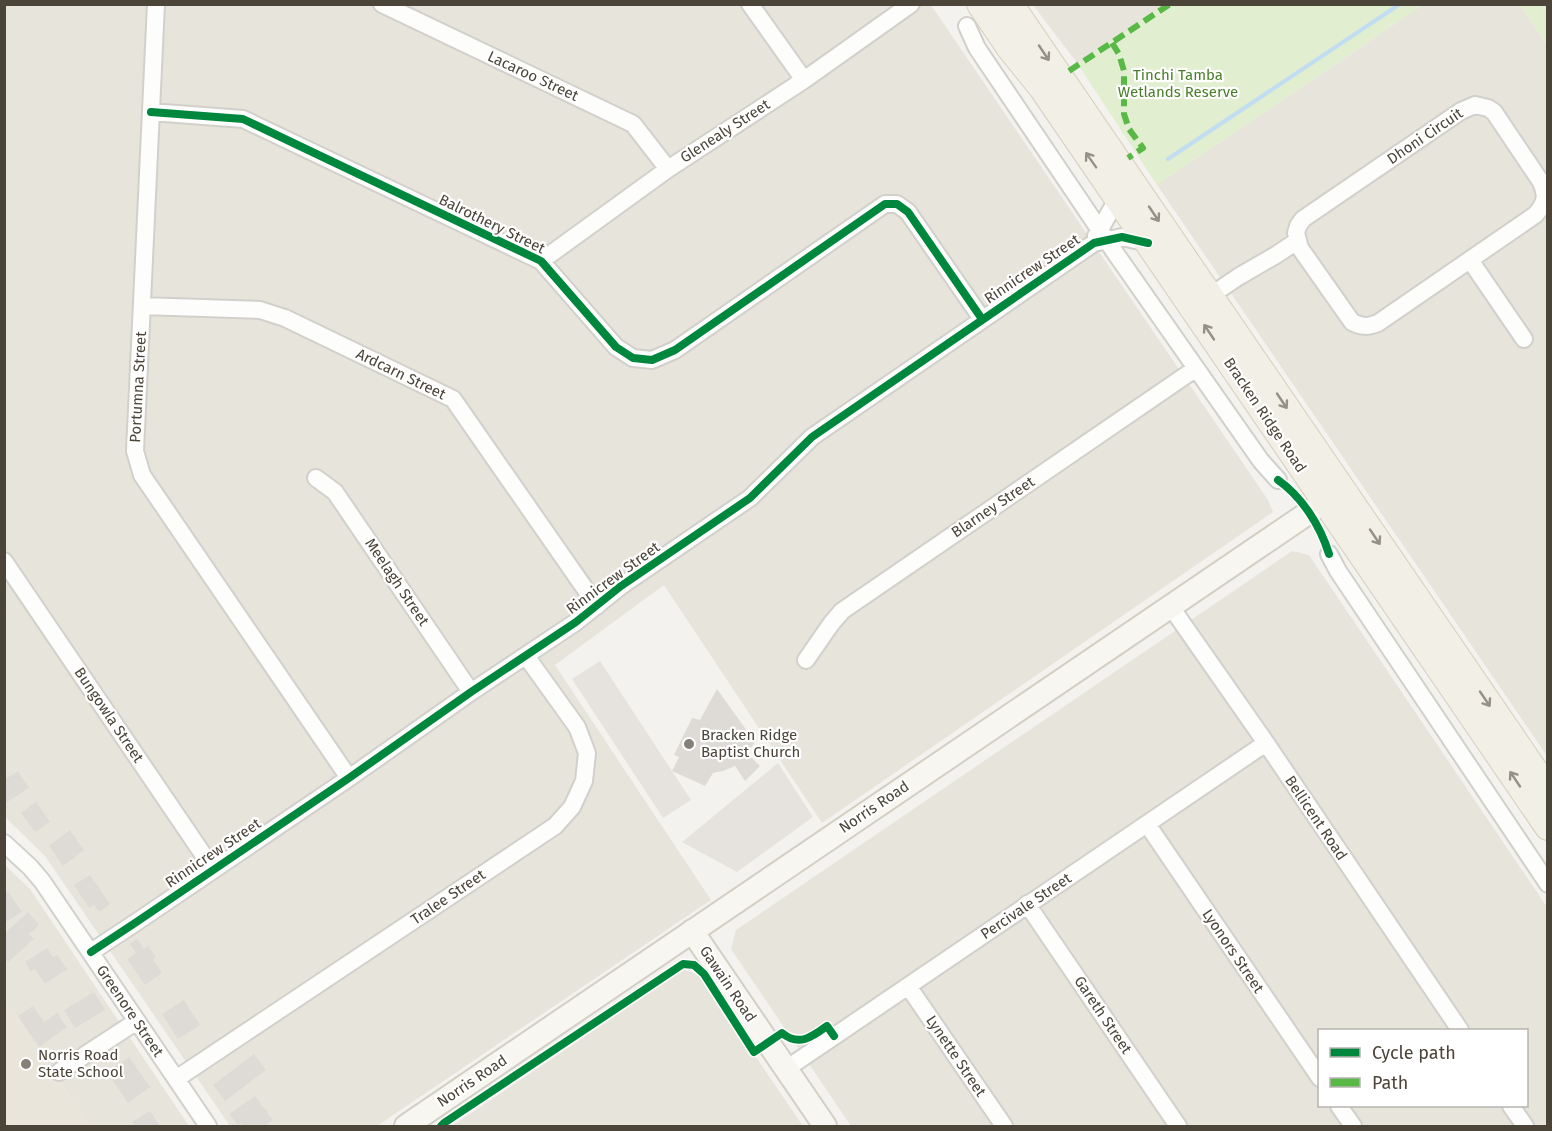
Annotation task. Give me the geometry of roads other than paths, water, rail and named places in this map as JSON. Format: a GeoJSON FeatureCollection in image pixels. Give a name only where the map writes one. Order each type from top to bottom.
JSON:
{"type":"FeatureCollection","features":[{"type":"Feature","properties":{"kind":"main road","name":"Bracken Ridge Road"},"geometry":{"type":"LineString","coordinates":[[980,4],[1042,88],[1148,243],[1548,790]]}},
{"type":"Feature","properties":{"kind":"main road","name":"Bracken Ridge Road"},"geometry":{"type":"LineString","coordinates":[[1011,4],[1210,296],[1333,495],[1548,827]]}},
{"type":"Feature","properties":{"kind":"main road","name":"Norris Road"},"geometry":{"type":"LineString","coordinates":[[413,1124],[692,931],[1333,495]]}},
{"type":"Feature","properties":{"kind":"main road","name":"Gawain Road"},"geometry":{"type":"LineString","coordinates":[[692,931],[825,1126]]}},
{"type":"Feature","properties":{"kind":"street","name":"Portumna Street"},"geometry":{"type":"LineString","coordinates":[[156,4],[135,451],[142,475],[349,778]]}},
{"type":"Feature","properties":{"kind":"street","name":"Lacaroo Street"},"geometry":{"type":"LineString","coordinates":[[382,4],[633,124],[668,169]]}},
{"type":"Feature","properties":{"kind":"street"},"geometry":{"type":"LineString","coordinates":[[750,4],[804,80]]}},
{"type":"Feature","properties":{"kind":"street","name":"Glenealy Street"},"geometry":{"type":"LineString","coordinates":[[541,261],[668,169],[804,80],[911,4]]}},
{"type":"Feature","properties":{"kind":"street","name":"Bracken Ridge Road"},"geometry":{"type":"LineString","coordinates":[[967,26],[977,48],[1100,237],[1260,461],[1278,480]]}},
{"type":"Feature","properties":{"kind":"street","name":"Dhoni Circuit"},"geometry":{"type":"LineString","coordinates":[[1475,105],[1483,106],[1494,112],[1541,182],[1545,200],[1535,215],[1470,260],[1378,323],[1368,327],[1360,326],[1346,315],[1311,265],[1297,241],[1296,233],[1303,219],[1461,111],[1475,105]]}},
{"type":"Feature","properties":{"kind":"street","name":"Balrothery Street"},"geometry":{"type":"LineString","coordinates":[[151,112],[243,119],[541,261],[616,347],[633,358],[652,360],[675,350],[885,204],[897,204],[908,213],[982,319]]}},
{"type":"Feature","properties":{"kind":"street","name":"Rinnicrew Street"},"geometry":{"type":"LineString","coordinates":[[91,952],[576,622],[621,586],[750,498],[812,437],[1100,237],[1118,198]]}},
{"type":"Feature","properties":{"kind":"street"},"geometry":{"type":"LineString","coordinates":[[1100,237],[1130,238],[1148,243]]}},
{"type":"Feature","properties":{"kind":"street"},"geometry":{"type":"LineString","coordinates":[[1210,296],[1297,241]]}},
{"type":"Feature","properties":{"kind":"street"},"geometry":{"type":"LineString","coordinates":[[1470,260],[1524,339]]}},
{"type":"Feature","properties":{"kind":"street","name":"Ardcarn Street"},"geometry":{"type":"LineString","coordinates":[[142,306],[260,310],[285,318],[453,399],[597,606]]}},
{"type":"Feature","properties":{"kind":"street","name":"Blarney Street"},"geometry":{"type":"LineString","coordinates":[[807,660],[842,611],[1195,369]]}},
{"type":"Feature","properties":{"kind":"street","name":"Meelagh Street"},"geometry":{"type":"LineString","coordinates":[[316,477],[335,492],[471,692]]}},
{"type":"Feature","properties":{"kind":"street"},"geometry":{"type":"LineString","coordinates":[[1329,554],[1344,581],[1547,883]]}},
{"type":"Feature","properties":{"kind":"street","name":"Bungowla Street"},"geometry":{"type":"LineString","coordinates":[[4,561],[213,869]]}},
{"type":"Feature","properties":{"kind":"street","name":"Bellicent Road"},"geometry":{"type":"LineString","coordinates":[[1171,607],[1459,1029]]}},
{"type":"Feature","properties":{"kind":"street","name":"Tralee Street"},"geometry":{"type":"LineString","coordinates":[[176,1079],[555,826],[572,807],[584,781],[587,753],[578,727],[526,656]]}},
{"type":"Feature","properties":{"kind":"street","name":"Percivale Street"},"geometry":{"type":"LineString","coordinates":[[786,1069],[1266,743]]}},
{"type":"Feature","properties":{"kind":"street","name":"Lyonors Street"},"geometry":{"type":"LineString","coordinates":[[1147,824],[1318,1075]]}},
{"type":"Feature","properties":{"kind":"street","name":"Greenore Street"},"geometry":{"type":"LineString","coordinates":[[4,843],[42,881],[208,1126]]}},
{"type":"Feature","properties":{"kind":"street","name":"Gareth Street"},"geometry":{"type":"LineString","coordinates":[[1027,904],[1178,1126]]}},
{"type":"Feature","properties":{"kind":"street","name":"Lynette Street"},"geometry":{"type":"LineString","coordinates":[[908,986],[1004,1126]]}},
{"type":"Feature","properties":{"kind":"street"},"geometry":{"type":"LineString","coordinates":[[59,1072],[137,1021]]}},
{"type":"Feature","properties":{"kind":"street"},"geometry":{"type":"LineString","coordinates":[[1340,1107],[1353,1126]]}},
{"type":"Feature","properties":{"kind":"street"},"geometry":{"type":"LineString","coordinates":[[1512,1107],[1525,1126]]}},
{"type":"Feature","properties":{"kind":"waterway"},"geometry":{"type":"LineString","coordinates":[[1168,159],[1400,4]]}},
{"type":"Feature","properties":{"kind":"place","name":"Bracken Ridge Baptist Church"},"geometry":{"type":"Point","coordinates":[689,744]}},
{"type":"Feature","properties":{"kind":"place","name":"Norris Road State School"},"geometry":{"type":"Point","coordinates":[26,1064]}},
{"type":"Feature","properties":{"kind":"park label","name":"Tinchi Tamba Wetlands Reserve"},"geometry":{"type":"Point","coordinates":[1178,84]}}]}
